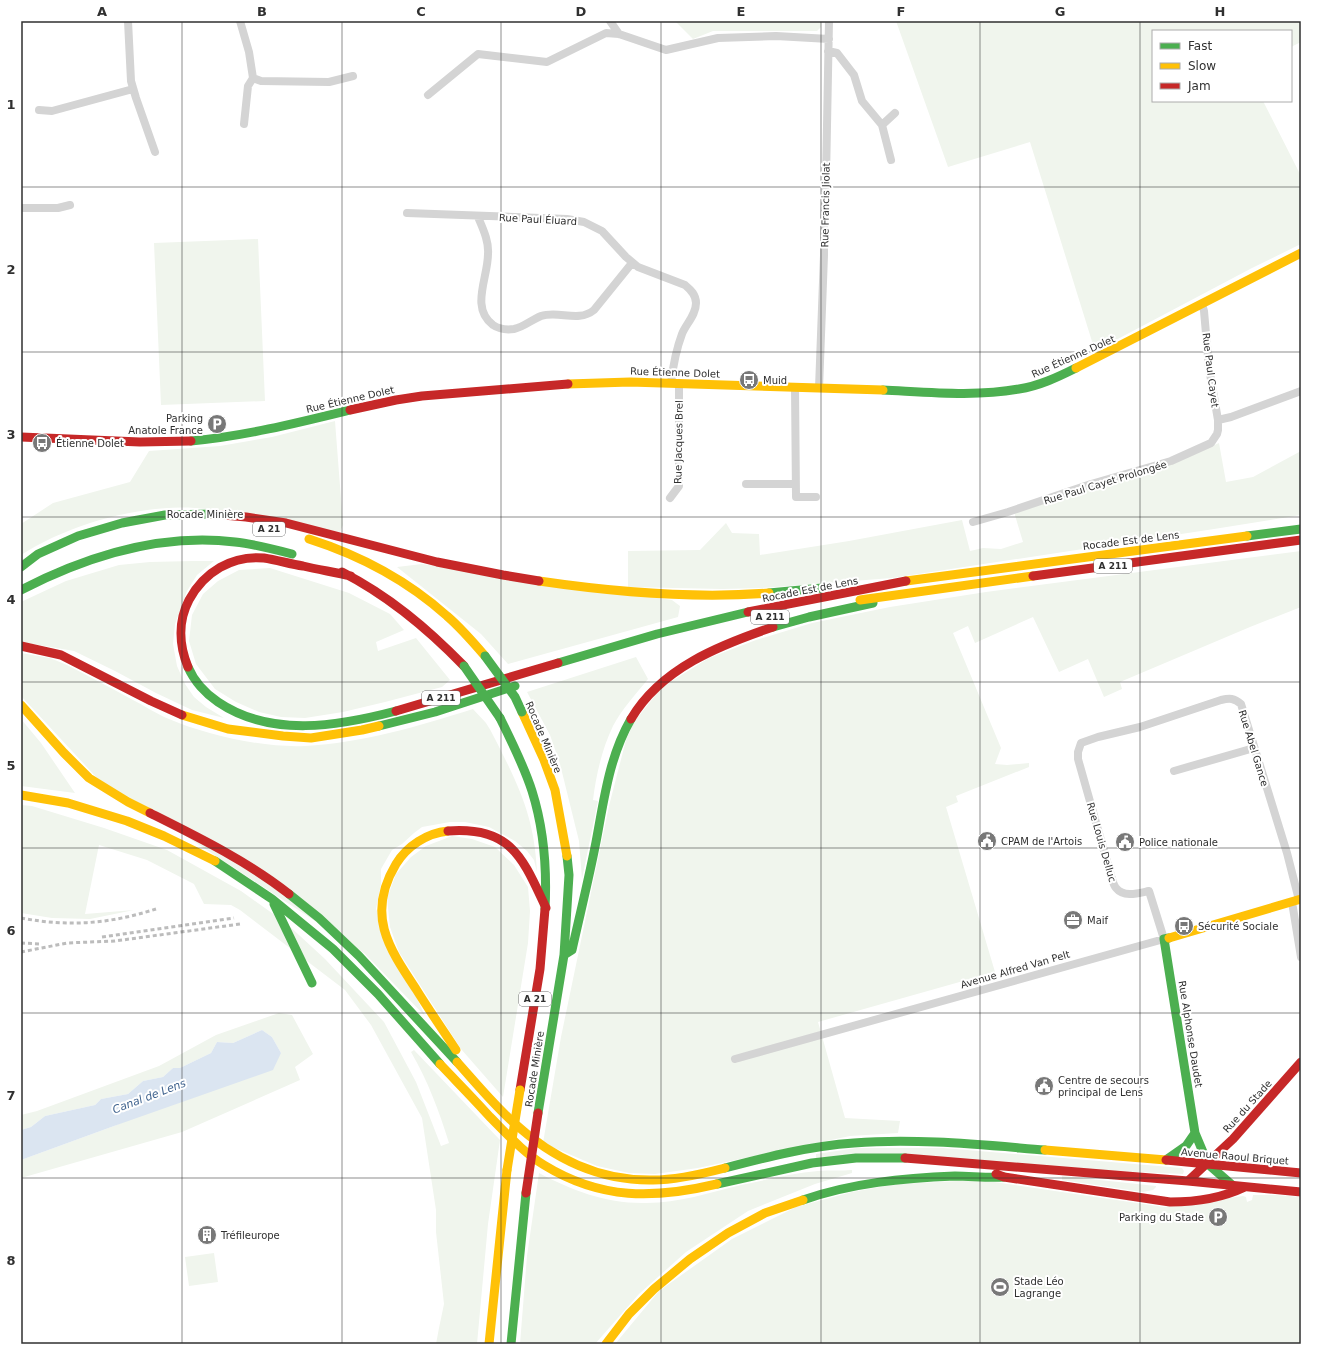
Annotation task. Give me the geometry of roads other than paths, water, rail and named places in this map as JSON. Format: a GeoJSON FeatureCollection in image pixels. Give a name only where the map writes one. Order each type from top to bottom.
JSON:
{"type":"FeatureCollection","features":[{"type":"Feature","properties":{"kind":"main road","name":"Rue Étienne Dolet"},"geometry":{"type":"LineString","coordinates":[[21,437],[141,442],[212,439],[244,435],[279,428],[364,406],[410,397],[593,382],[675,383],[972,393],[1002,392],[1021,389],[1046,382],[1080,367],[1301,253]]}},
{"type":"Feature","properties":{"kind":"main road"},"geometry":{"type":"LineString","coordinates":[[21,567],[38,554],[78,536],[122,523],[165,515],[205,514],[246,517],[286,523],[437,562],[503,575],[561,584],[637,592],[711,595],[752,594],[891,584]]}},
{"type":"Feature","properties":{"kind":"main road","name":"Rocade Minière"},"geometry":{"type":"LineString","coordinates":[[21,571],[40,561],[78,545],[124,531],[168,523],[245,525],[282,531],[319,541],[349,553],[406,584],[447,616],[485,656],[515,697],[544,760],[555,790],[566,845],[569,875],[564,955],[526,1193],[511,1344]]}},
{"type":"Feature","properties":{"kind":"main road","name":"Rocade Est de Lens"},"geometry":{"type":"LineString","coordinates":[[351,576],[275,560],[257,558],[239,559],[223,565],[209,574],[196,588],[187,604],[182,621],[180,638],[182,654],[187,667],[197,683],[209,696],[226,707],[262,721],[297,725],[334,723],[394,712],[614,646],[716,619],[891,584],[1301,529]]}},
{"type":"Feature","properties":{"kind":"main road","name":"Rocade Est de Lens"},"geometry":{"type":"LineString","coordinates":[[759,619],[820,606],[874,598],[1301,540]]}},
{"type":"Feature","properties":{"kind":"main road","name":"Rocade Minière"},"geometry":{"type":"LineString","coordinates":[[21,590],[45,576],[95,557],[156,543],[204,541],[234,542],[302,556],[327,564],[351,576],[380,593],[425,628],[464,666],[500,718],[514,746],[530,786],[536,807],[542,837],[547,889],[541,963],[507,1170],[489,1344]]}},
{"type":"Feature","properties":{"kind":"main road"},"geometry":{"type":"LineString","coordinates":[[564,955],[572,950],[610,773],[616,754],[624,733],[634,714],[645,699],[670,674],[687,663],[752,634],[813,616],[926,592]]}},
{"type":"Feature","properties":{"kind":"main road","name":"A 211"},"geometry":{"type":"LineString","coordinates":[[582,666],[683,636],[744,622]]}},
{"type":"Feature","properties":{"kind":"main road","name":"A 211"},"geometry":{"type":"LineString","coordinates":[[21,646],[61,655],[151,701],[190,718],[222,728],[258,734],[283,736],[312,738],[362,730],[435,712],[524,683]]}},
{"type":"Feature","properties":{"kind":"main road"},"geometry":{"type":"LineString","coordinates":[[21,705],[64,753],[89,778],[128,802],[240,861],[276,884],[319,918],[359,956],[494,1102]]}},
{"type":"Feature","properties":{"kind":"main road"},"geometry":{"type":"LineString","coordinates":[[21,794],[68,803],[127,821],[164,836],[214,860],[272,899],[333,948],[378,994],[440,1064],[523,1149],[544,1165],[580,1183],[604,1190],[639,1194],[662,1194],[688,1191],[812,1163],[856,1158],[913,1158],[1301,1192]]}},
{"type":"Feature","properties":{"kind":"main road"},"geometry":{"type":"LineString","coordinates":[[494,1102],[456,1049],[395,958],[387,941],[383,926],[381,910],[383,894],[387,881],[395,866],[406,852],[421,840],[437,833],[453,830],[471,831],[485,833],[499,839],[512,848],[528,869],[546,908]]}},
{"type":"Feature","properties":{"kind":"main road"},"geometry":{"type":"LineString","coordinates":[[272,899],[312,983]]}},
{"type":"Feature","properties":{"kind":"main road","name":"Avenue Alfred Van Pelt"},"geometry":{"type":"LineString","coordinates":[[1164,939],[1297,900]]}},
{"type":"Feature","properties":{"kind":"main road","name":"Rue Alphonse Daudet"},"geometry":{"type":"LineString","coordinates":[[1164,939],[1195,1133],[1208,1164]]}},
{"type":"Feature","properties":{"kind":"main road","name":"Rue du Stade"},"geometry":{"type":"LineString","coordinates":[[1145,1199],[1161,1196],[1188,1181],[1208,1164],[1301,1062]]}},
{"type":"Feature","properties":{"kind":"main road","name":"Avenue Raoul Briquet"},"geometry":{"type":"LineString","coordinates":[[494,1102],[527,1136],[549,1152],[566,1161],[610,1176],[641,1180],[686,1176],[788,1152],[828,1146],[869,1142],[920,1141],[1166,1160],[1301,1173]]}},
{"type":"Feature","properties":{"kind":"main road"},"geometry":{"type":"LineString","coordinates":[[1166,1160],[1187,1147],[1192,1141],[1195,1133]]}},
{"type":"Feature","properties":{"kind":"main road"},"geometry":{"type":"LineString","coordinates":[[913,1158],[935,1166],[989,1172],[1004,1177],[1170,1202],[1192,1202],[1235,1192],[1245,1186]]}},
{"type":"Feature","properties":{"kind":"main road"},"geometry":{"type":"LineString","coordinates":[[1208,1164],[1232,1185]]}},
{"type":"Feature","properties":{"kind":"main road"},"geometry":{"type":"LineString","coordinates":[[606,1344],[629,1314],[654,1288],[690,1259],[728,1233],[765,1213],[819,1194],[853,1186],[896,1180],[956,1176],[992,1178],[1004,1177]]}},
{"type":"Feature","properties":{"kind":"street"},"geometry":{"type":"LineString","coordinates":[[128,21],[131,81],[156,152]]}},
{"type":"Feature","properties":{"kind":"street"},"geometry":{"type":"LineString","coordinates":[[240,21],[253,78],[248,86],[244,124]]}},
{"type":"Feature","properties":{"kind":"street"},"geometry":{"type":"LineString","coordinates":[[610,21],[619,34]]}},
{"type":"Feature","properties":{"kind":"street","name":"Rue Francis Jiolat"},"geometry":{"type":"LineString","coordinates":[[819,388],[824,255],[829,21]]}},
{"type":"Feature","properties":{"kind":"street"},"geometry":{"type":"LineString","coordinates":[[428,95],[478,54],[548,62],[606,33],[619,34],[666,50],[718,38],[776,36],[829,39]]}},
{"type":"Feature","properties":{"kind":"street"},"geometry":{"type":"LineString","coordinates":[[828,51],[837,53],[854,75],[862,101],[882,125],[891,160]]}},
{"type":"Feature","properties":{"kind":"street"},"geometry":{"type":"LineString","coordinates":[[253,78],[261,81],[329,82],[353,76]]}},
{"type":"Feature","properties":{"kind":"street"},"geometry":{"type":"LineString","coordinates":[[39,110],[52,111],[133,89]]}},
{"type":"Feature","properties":{"kind":"street"},"geometry":{"type":"LineString","coordinates":[[882,125],[895,113]]}},
{"type":"Feature","properties":{"kind":"street"},"geometry":{"type":"LineString","coordinates":[[21,208],[58,208],[70,205]]}},
{"type":"Feature","properties":{"kind":"street","name":"Rue Paul Éluard"},"geometry":{"type":"LineString","coordinates":[[407,213],[434,213],[478,217],[567,219],[584,222],[602,231],[632,263],[638,267],[685,285],[691,290],[696,299],[696,310],[685,328],[674,362],[675,383]]}},
{"type":"Feature","properties":{"kind":"street"},"geometry":{"type":"LineString","coordinates":[[478,217],[488,246],[488,268],[481,304],[485,318],[497,328],[512,330],[545,315],[578,317],[590,313],[632,263]]}},
{"type":"Feature","properties":{"kind":"street","name":"Rue Paul Cayet"},"geometry":{"type":"LineString","coordinates":[[1202,304],[1204,311],[1209,368],[1218,420],[1231,417],[1301,391]]}},
{"type":"Feature","properties":{"kind":"street","name":"Rue Jacques Brel"},"geometry":{"type":"LineString","coordinates":[[670,498],[679,486],[675,383]]}},
{"type":"Feature","properties":{"kind":"street"},"geometry":{"type":"LineString","coordinates":[[795,387],[796,497],[816,497]]}},
{"type":"Feature","properties":{"kind":"street","name":"Rue Paul Cayet Prolongée"},"geometry":{"type":"LineString","coordinates":[[973,522],[1008,512],[1091,484],[1185,456],[1210,443],[1217,434],[1218,420]]}},
{"type":"Feature","properties":{"kind":"street"},"geometry":{"type":"LineString","coordinates":[[746,484],[795,484]]}},
{"type":"Feature","properties":{"kind":"street","name":"Rue Abel Gance"},"geometry":{"type":"LineString","coordinates":[[1078,759],[1078,752],[1081,743],[1098,737],[1140,727],[1230,698],[1241,704],[1287,854],[1297,900],[1301,957]]}},
{"type":"Feature","properties":{"kind":"street"},"geometry":{"type":"LineString","coordinates":[[1174,771],[1254,748]]}},
{"type":"Feature","properties":{"kind":"street","name":"Rue Louis Delluc"},"geometry":{"type":"LineString","coordinates":[[1078,759],[1112,879],[1116,888],[1126,894],[1138,894],[1149,891],[1164,939]]}},
{"type":"Feature","properties":{"kind":"street","name":"Avenue Alfred Van Pelt"},"geometry":{"type":"LineString","coordinates":[[735,1059],[1164,939]]}},
{"type":"Feature","properties":{"kind":"water","name":"Canal de Lens"},"geometry":{"type":"Polygon","coordinates":[[[262,1030],[272,1037],[281,1053],[273,1070],[21,1160],[21,1130],[31,1127],[45,1116],[95,1105],[101,1099],[128,1094],[143,1081],[163,1077],[173,1068],[180,1068],[211,1053],[217,1042],[233,1043],[262,1030]]]}},
{"type":"Feature","properties":{"kind":"railway"},"geometry":{"type":"LineString","coordinates":[[21,918],[39,921],[72,923],[105,921],[156,909]]}},
{"type":"Feature","properties":{"kind":"railway"},"geometry":{"type":"LineString","coordinates":[[102,937],[234,918]]}},
{"type":"Feature","properties":{"kind":"railway"},"geometry":{"type":"LineString","coordinates":[[21,952],[67,943],[115,941],[240,924]]}},
{"type":"Feature","properties":{"kind":"railway"},"geometry":{"type":"LineString","coordinates":[[21,943],[41,944]]}},
{"type":"Feature","properties":{"kind":"place","name":"Muid"},"geometry":{"type":"Point","coordinates":[749,380]}},
{"type":"Feature","properties":{"kind":"place","name":"Parking Anatole France"},"geometry":{"type":"Point","coordinates":[217,424]}},
{"type":"Feature","properties":{"kind":"place","name":"Étienne Dolet"},"geometry":{"type":"Point","coordinates":[42,443]}},
{"type":"Feature","properties":{"kind":"place","name":"CPAM de l'Artois"},"geometry":{"type":"Point","coordinates":[987,841]}},
{"type":"Feature","properties":{"kind":"place","name":"Police nationale"},"geometry":{"type":"Point","coordinates":[1125,842]}},
{"type":"Feature","properties":{"kind":"place","name":"Maif"},"geometry":{"type":"Point","coordinates":[1073,920]}},
{"type":"Feature","properties":{"kind":"place","name":"Sécurité Sociale"},"geometry":{"type":"Point","coordinates":[1184,926]}},
{"type":"Feature","properties":{"kind":"place","name":"Centre de secours principal de Lens"},"geometry":{"type":"Point","coordinates":[1044,1086]}},
{"type":"Feature","properties":{"kind":"place","name":"Parking du Stade"},"geometry":{"type":"Point","coordinates":[1218,1217]}},
{"type":"Feature","properties":{"kind":"place","name":"Tréfileurope"},"geometry":{"type":"Point","coordinates":[207,1235]}},
{"type":"Feature","properties":{"kind":"place","name":"Stade Léo Lagrange"},"geometry":{"type":"Point","coordinates":[1000,1287]}}]}
